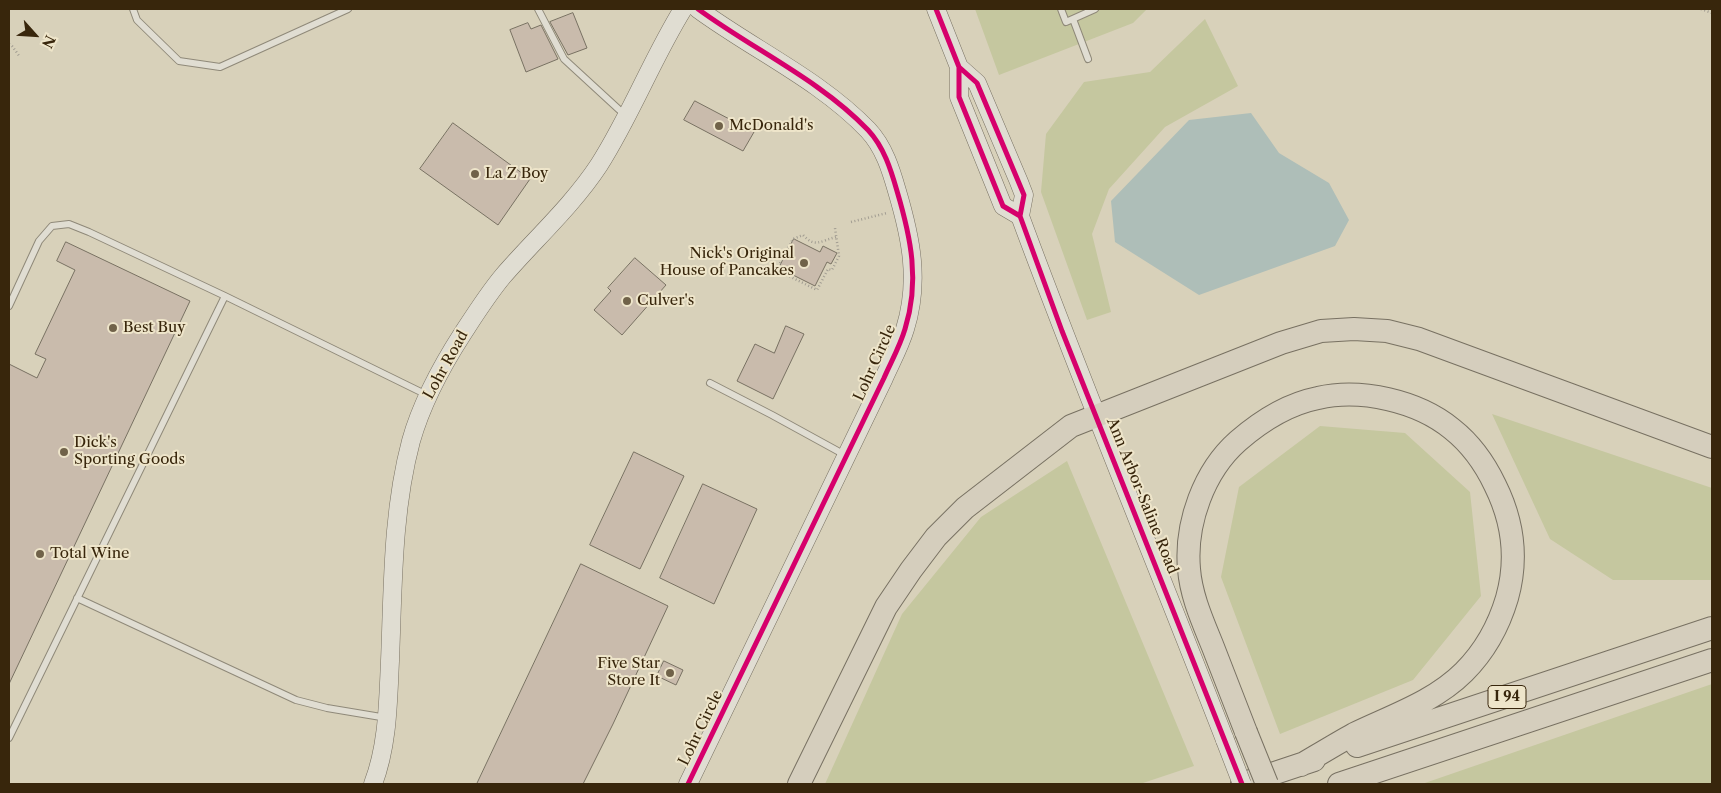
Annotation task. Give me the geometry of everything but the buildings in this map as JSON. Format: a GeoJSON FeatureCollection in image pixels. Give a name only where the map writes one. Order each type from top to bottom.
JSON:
{"type":"FeatureCollection","features":[{"type":"Feature","properties":{"kind":"highway"},"geometry":{"type":"LineString","coordinates":[[799,784],[886,607],[936,537],[965,508],[1071,426],[1281,343],[1321,331],[1386,331],[1419,339],[1712,447]]}},
{"type":"Feature","properties":{"kind":"highway"},"geometry":{"type":"LineString","coordinates":[[1267,784],[1194,595],[1189,568],[1190,536],[1195,510],[1209,477],[1226,452],[1254,426],[1288,407],[1319,397],[1357,394],[1390,399],[1428,413],[1453,429],[1477,453],[1492,477],[1503,500],[1512,531],[1514,560],[1511,584],[1502,614],[1486,645],[1464,672],[1440,691],[1412,707],[1352,735],[1301,765]]}},
{"type":"Feature","properties":{"kind":"highway","name":"I 94"},"geometry":{"type":"LineString","coordinates":[[1242,784],[1712,628]]}},
{"type":"Feature","properties":{"kind":"highway","name":"I 94"},"geometry":{"type":"LineString","coordinates":[[1339,784],[1712,660]]}},
{"type":"Feature","properties":{"kind":"street","name":"Lohr Road"},"geometry":{"type":"LineString","coordinates":[[372,784],[383,744],[387,718],[394,565],[401,482],[411,440],[427,395],[447,358],[480,307],[504,276],[569,206],[598,165],[626,117],[670,30],[683,9]]}},
{"type":"Feature","properties":{"kind":"street","name":"Lohr Circle"},"geometry":{"type":"LineString","coordinates":[[688,784],[845,455],[884,378],[905,329],[913,289],[912,252],[904,213],[887,159],[870,131],[809,82],[698,9]]}},
{"type":"Feature","properties":{"kind":"street","name":"Ann Arbor-Saline Road"},"geometry":{"type":"LineString","coordinates":[[936,9],[959,67],[958,97],[1004,206],[1020,216]]}},
{"type":"Feature","properties":{"kind":"street","name":"Ann Arbor-Saline Road"},"geometry":{"type":"LineString","coordinates":[[959,67],[977,82],[1022,188],[1024,195],[1020,216],[1095,416],[1136,514],[1242,784]]}},
{"type":"Feature","properties":{"kind":"lane"},"geometry":{"type":"LineString","coordinates":[[133,9],[137,20],[178,61],[220,67],[348,9]]}},
{"type":"Feature","properties":{"kind":"lane"},"geometry":{"type":"LineString","coordinates":[[538,9],[564,59],[626,117]]}},
{"type":"Feature","properties":{"kind":"lane"},"geometry":{"type":"LineString","coordinates":[[1061,9],[1066,22],[1095,9]]}},
{"type":"Feature","properties":{"kind":"lane"},"geometry":{"type":"LineString","coordinates":[[1073,19],[1088,60]]}},
{"type":"Feature","properties":{"kind":"lane"},"geometry":{"type":"LineString","coordinates":[[9,306],[39,241],[52,226],[69,224],[225,296],[427,395]]}},
{"type":"Feature","properties":{"kind":"lane"},"geometry":{"type":"LineString","coordinates":[[9,738],[225,296]]}},
{"type":"Feature","properties":{"kind":"lane"},"geometry":{"type":"LineString","coordinates":[[710,383],[772,414],[845,455]]}},
{"type":"Feature","properties":{"kind":"lane"},"geometry":{"type":"LineString","coordinates":[[77,598],[296,700],[328,708],[387,718]]}},
{"type":"Feature","properties":{"kind":"path"},"geometry":{"type":"LineString","coordinates":[[1701,9],[1712,13]]}},
{"type":"Feature","properties":{"kind":"path"},"geometry":{"type":"LineString","coordinates":[[9,44],[20,57]]}},
{"type":"Feature","properties":{"kind":"path"},"geometry":{"type":"LineString","coordinates":[[851,222],[887,213]]}},
{"type":"Feature","properties":{"kind":"path"},"geometry":{"type":"LineString","coordinates":[[836,237],[814,243],[810,242],[803,235],[793,239],[778,267],[779,271],[818,290],[828,270],[832,270],[838,256],[836,237],[835,228],[837,227]]}},
{"type":"Feature","properties":{"kind":"green space"},"geometry":{"type":"Polygon","coordinates":[[[975,9],[1147,9],[1133,23],[999,75],[975,9]]]}},
{"type":"Feature","properties":{"kind":"green space"},"geometry":{"type":"Polygon","coordinates":[[[1205,19],[1238,86],[1165,127],[1109,189],[1092,234],[1111,312],[1087,320],[1041,192],[1046,134],[1084,82],[1150,72],[1205,19]]]}},
{"type":"Feature","properties":{"kind":"green space"},"geometry":{"type":"Polygon","coordinates":[[[1492,414],[1712,488],[1712,580],[1613,580],[1550,539],[1492,414]]]}},
{"type":"Feature","properties":{"kind":"green space"},"geometry":{"type":"Polygon","coordinates":[[[1320,426],[1405,433],[1470,492],[1481,596],[1413,680],[1280,734],[1221,577],[1239,487],[1320,426]]]}},
{"type":"Feature","properties":{"kind":"green space"},"geometry":{"type":"Polygon","coordinates":[[[1067,461],[1194,766],[1140,784],[825,784],[902,614],[981,517],[1067,461]]]}},
{"type":"Feature","properties":{"kind":"green space"},"geometry":{"type":"Polygon","coordinates":[[[1712,684],[1712,784],[1422,784],[1712,684]]]}},
{"type":"Feature","properties":{"kind":"shaded area"},"geometry":{"type":"Polygon","coordinates":[[[1251,113],[1279,153],[1329,183],[1349,220],[1335,246],[1199,295],[1115,242],[1111,201],[1189,120],[1251,113]]]}},
{"type":"Feature","properties":{"kind":"cycle path"},"geometry":{"type":"LineString","coordinates":[[688,784],[898,348],[910,311],[913,277],[910,243],[902,208],[883,151],[874,137],[849,112],[829,96],[698,9]]}},
{"type":"Feature","properties":{"kind":"cycle path"},"geometry":{"type":"LineString","coordinates":[[936,9],[959,67],[959,97],[1003,206],[1020,216]]}},
{"type":"Feature","properties":{"kind":"cycle path"},"geometry":{"type":"LineString","coordinates":[[959,67],[977,83],[1024,195],[1020,216],[1062,331],[1242,784]]}},
{"type":"Feature","properties":{"kind":"place","name":"McDonald's"},"geometry":{"type":"Point","coordinates":[719,126]}},
{"type":"Feature","properties":{"kind":"place","name":"La Z Boy"},"geometry":{"type":"Point","coordinates":[475,174]}},
{"type":"Feature","properties":{"kind":"place","name":"Nick's Original House of Pancakes"},"geometry":{"type":"Point","coordinates":[804,263]}},
{"type":"Feature","properties":{"kind":"place","name":"Culver's"},"geometry":{"type":"Point","coordinates":[627,301]}},
{"type":"Feature","properties":{"kind":"place","name":"Best Buy"},"geometry":{"type":"Point","coordinates":[113,328]}},
{"type":"Feature","properties":{"kind":"place","name":"Dick's Sporting Goods"},"geometry":{"type":"Point","coordinates":[64,452]}},
{"type":"Feature","properties":{"kind":"place","name":"Total Wine"},"geometry":{"type":"Point","coordinates":[40,554]}},
{"type":"Feature","properties":{"kind":"place","name":"Five Star Store It"},"geometry":{"type":"Point","coordinates":[670,673]}}]}
